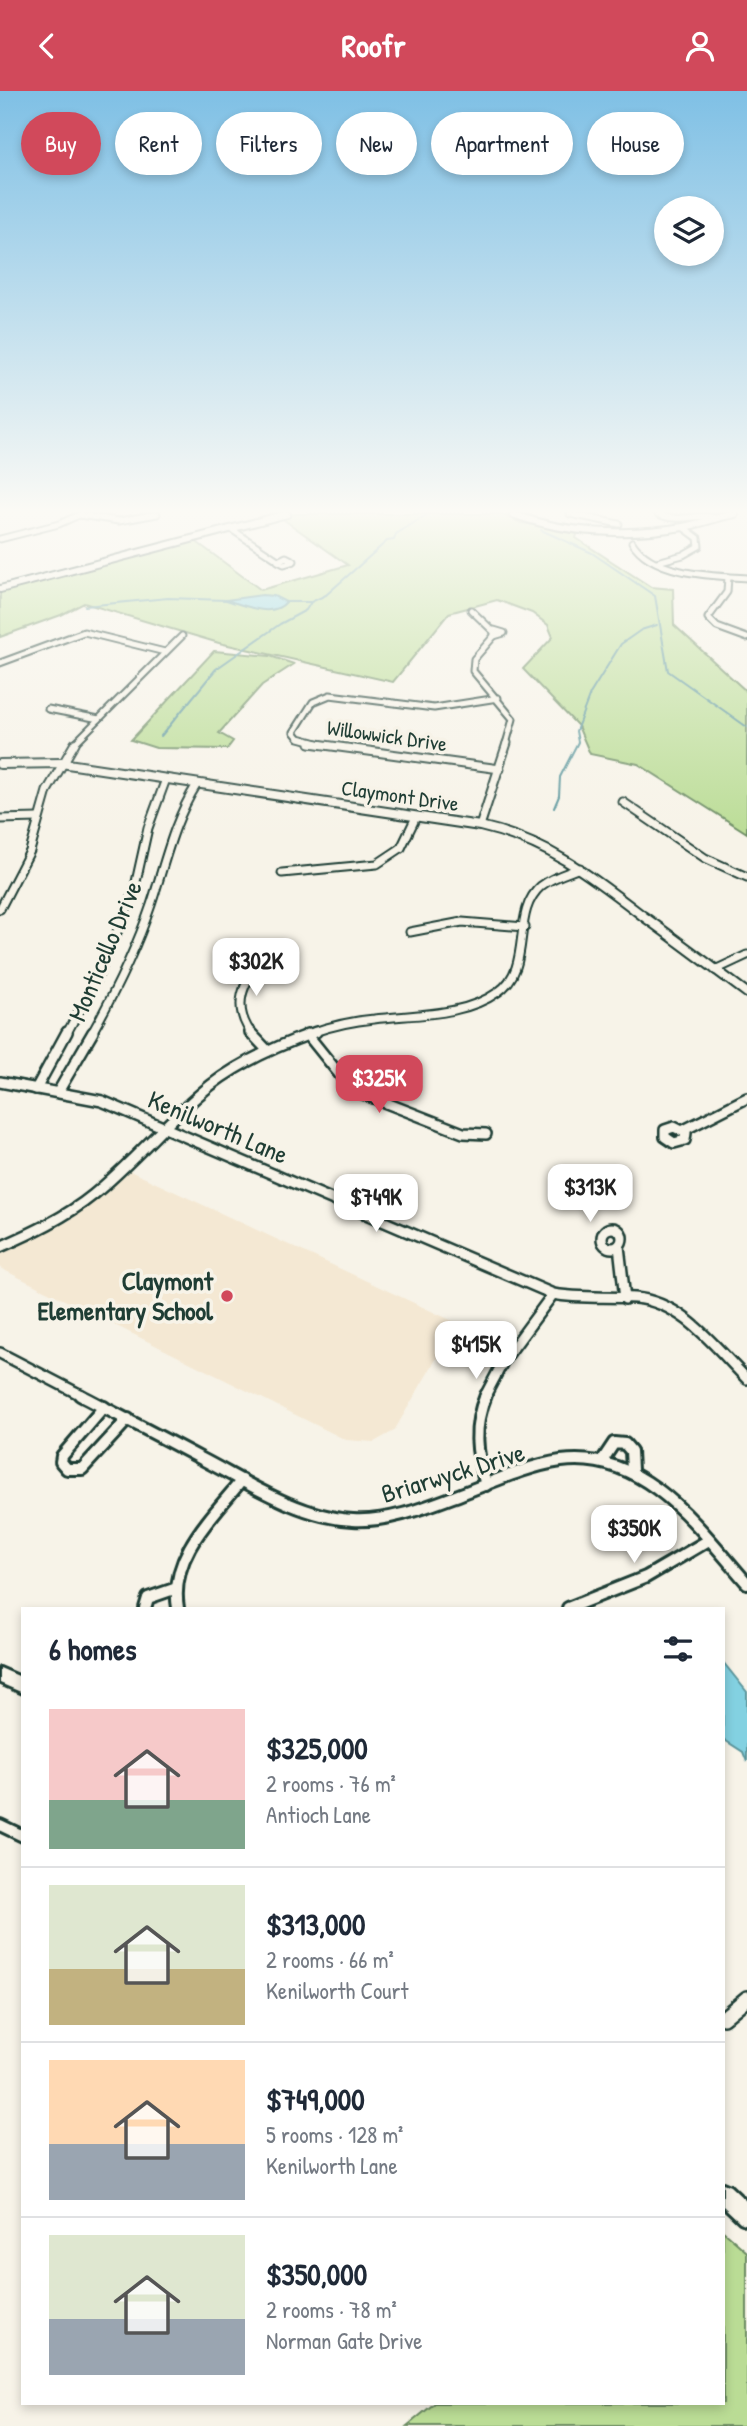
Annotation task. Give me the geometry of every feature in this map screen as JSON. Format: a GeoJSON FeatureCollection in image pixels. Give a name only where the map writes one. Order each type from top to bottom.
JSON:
{"type":"FeatureCollection","features":[{"type":"Feature","properties":{"kind":"main road"},"geometry":{"type":"LineString","coordinates":[[0,1675],[21,1685]]}},
{"type":"Feature","properties":{"kind":"main road"},"geometry":{"type":"LineString","coordinates":[[725,2195],[747,2215]]}},
{"type":"Feature","properties":{"kind":"street"},"geometry":{"type":"LineString","coordinates":[[480,826],[500,769],[513,719],[472,667],[477,655],[494,633],[484,623]]}},
{"type":"Feature","properties":{"kind":"street"},"geometry":{"type":"LineString","coordinates":[[713,623],[747,638]]}},
{"type":"Feature","properties":{"kind":"street"},"geometry":{"type":"LineString","coordinates":[[0,663],[84,632],[165,652]]}},
{"type":"Feature","properties":{"kind":"street"},"geometry":{"type":"LineString","coordinates":[[1,906],[30,851],[47,791],[72,745],[182,636]]}},
{"type":"Feature","properties":{"kind":"street","name":"Willowwick Drive"},"geometry":{"type":"LineString","coordinates":[[498,698],[434,708],[330,695],[313,702],[294,732],[305,741],[500,769]]}},
{"type":"Feature","properties":{"kind":"street"},"geometry":{"type":"LineString","coordinates":[[48,709],[99,719]]}},
{"type":"Feature","properties":{"kind":"street","name":"Claymont Drive"},"geometry":{"type":"LineString","coordinates":[[0,764],[61,763],[480,826],[528,838],[555,851],[580,868],[747,993]]}},
{"type":"Feature","properties":{"kind":"street","name":"Monticello Drive"},"geometry":{"type":"LineString","coordinates":[[36,1089],[99,974],[127,909],[134,891],[148,828],[166,779]]}},
{"type":"Feature","properties":{"kind":"street","name":"Monticello Drive"},"geometry":{"type":"LineString","coordinates":[[58,1093],[85,1048],[123,971],[153,901],[172,827],[197,784]]}},
{"type":"Feature","properties":{"kind":"street"},"geometry":{"type":"LineString","coordinates":[[623,802],[705,858],[747,877]]}},
{"type":"Feature","properties":{"kind":"street"},"geometry":{"type":"LineString","coordinates":[[282,873],[377,865],[401,848],[416,817]]}},
{"type":"Feature","properties":{"kind":"street"},"geometry":{"type":"LineString","coordinates":[[0,819],[38,818]]}},
{"type":"Feature","properties":{"kind":"street"},"geometry":{"type":"LineString","coordinates":[[0,1247],[35,1231],[83,1202],[111,1179],[204,1089],[268,1051],[307,1034],[355,1021],[449,1009],[484,1000],[500,991],[512,978],[519,962],[535,892],[548,882],[580,868]]}},
{"type":"Feature","properties":{"kind":"street"},"geometry":{"type":"LineString","coordinates":[[410,932],[462,922],[525,927]]}},
{"type":"Feature","properties":{"kind":"street"},"geometry":{"type":"LineString","coordinates":[[268,1051],[241,1021],[239,1007],[244,990],[269,945]]}},
{"type":"Feature","properties":{"kind":"street"},"geometry":{"type":"LineString","coordinates":[[715,970],[747,955]]}},
{"type":"Feature","properties":{"kind":"street"},"geometry":{"type":"LineString","coordinates":[[307,1034],[344,1080],[358,1091],[463,1133],[486,1134]]}},
{"type":"Feature","properties":{"kind":"street","name":"Kenilworth Lane"},"geometry":{"type":"LineString","coordinates":[[0,1082],[102,1101],[554,1294],[647,1299],[673,1310],[691,1324],[747,1379]]}},
{"type":"Feature","properties":{"kind":"street"},"geometry":{"type":"LineString","coordinates":[[684,1130],[747,1098]]}},
{"type":"Feature","properties":{"kind":"street"},"geometry":{"type":"LineString","coordinates":[[619,1246],[625,1299]]}},
{"type":"Feature","properties":{"kind":"street"},"geometry":{"type":"LineString","coordinates":[[486,1485],[480,1471],[474,1438],[475,1423],[500,1367],[554,1294]]}},
{"type":"Feature","properties":{"kind":"street","name":"Briarwyck Drive"},"geometry":{"type":"LineString","coordinates":[[0,1353],[242,1480],[312,1511],[341,1518],[365,1520],[415,1510],[558,1462],[585,1459],[632,1470],[667,1495],[747,1583]]}},
{"type":"Feature","properties":{"kind":"street"},"geometry":{"type":"LineString","coordinates":[[104,1407],[63,1453],[61,1462],[66,1469],[82,1469],[128,1419]]}},
{"type":"Feature","properties":{"kind":"street","name":"Briarwyck Drive"},"geometry":{"type":"LineString","coordinates":[[602,1461],[611,1445],[622,1443],[631,1451],[632,1470]]}},
{"type":"Feature","properties":{"kind":"street"},"geometry":{"type":"LineString","coordinates":[[178,1607],[174,1589],[188,1549],[242,1480]]}},
{"type":"Feature","properties":{"kind":"street"},"geometry":{"type":"LineString","coordinates":[[571,1607],[646,1577],[709,1540]]}},
{"type":"Feature","properties":{"kind":"street"},"geometry":{"type":"LineString","coordinates":[[145,1607],[148,1598],[174,1589]]}},
{"type":"Feature","properties":{"kind":"street"},"geometry":{"type":"LineString","coordinates":[[0,1825],[21,1835]]}},
{"type":"Feature","properties":{"kind":"street"},"geometry":{"type":"LineString","coordinates":[[725,2016],[747,1998]]}},
{"type":"Feature","properties":{"kind":"shaded area","name":"Claymont Elementary School"},"geometry":{"type":"Polygon","coordinates":[[[130,1171],[457,1323],[394,1431],[374,1442],[346,1440],[0,1268],[0,1255],[69,1221],[130,1171]]]}},
{"type":"Feature","properties":{"kind":"green space"},"geometry":{"type":"Polygon","coordinates":[[[0,623],[39,623],[0,637],[0,623]]]}},
{"type":"Feature","properties":{"kind":"green space"},"geometry":{"type":"Polygon","coordinates":[[[151,623],[441,623],[393,682],[219,643],[151,623]]]}},
{"type":"Feature","properties":{"kind":"green space"},"geometry":{"type":"Polygon","coordinates":[[[545,623],[674,623],[747,692],[747,833],[638,764],[590,754],[578,726],[523,669],[553,637],[545,623]]]}},
{"type":"Feature","properties":{"kind":"green space"},"geometry":{"type":"Polygon","coordinates":[[[214,651],[270,656],[294,664],[262,685],[219,733],[233,741],[227,749],[156,748],[131,740],[214,651]]]}},
{"type":"Feature","properties":{"kind":"green space"},"geometry":{"type":"Polygon","coordinates":[[[725,2233],[747,2252],[747,2426],[407,2426],[433,2405],[725,2405],[725,2233]]]}},
{"type":"Feature","properties":{"kind":"water"},"geometry":{"type":"Polygon","coordinates":[[[725,1664],[747,1692],[747,1762],[743,1752],[725,1740],[725,1664]]]}},
{"type":"Feature","properties":{"kind":"waterway"},"geometry":{"type":"LineString","coordinates":[[161,736],[216,669],[282,623]]}},
{"type":"Feature","properties":{"kind":"waterway"},"geometry":{"type":"LineString","coordinates":[[660,623],[668,671],[747,727]]}},
{"type":"Feature","properties":{"kind":"waterway"},"geometry":{"type":"LineString","coordinates":[[554,808],[559,796],[560,777],[578,742],[576,731],[590,694],[621,644],[641,630],[657,625]]}},
{"type":"Feature","properties":{"kind":"place","name":"Claymont Elementary School"},"geometry":{"type":"Point","coordinates":[227,1296]}}]}
